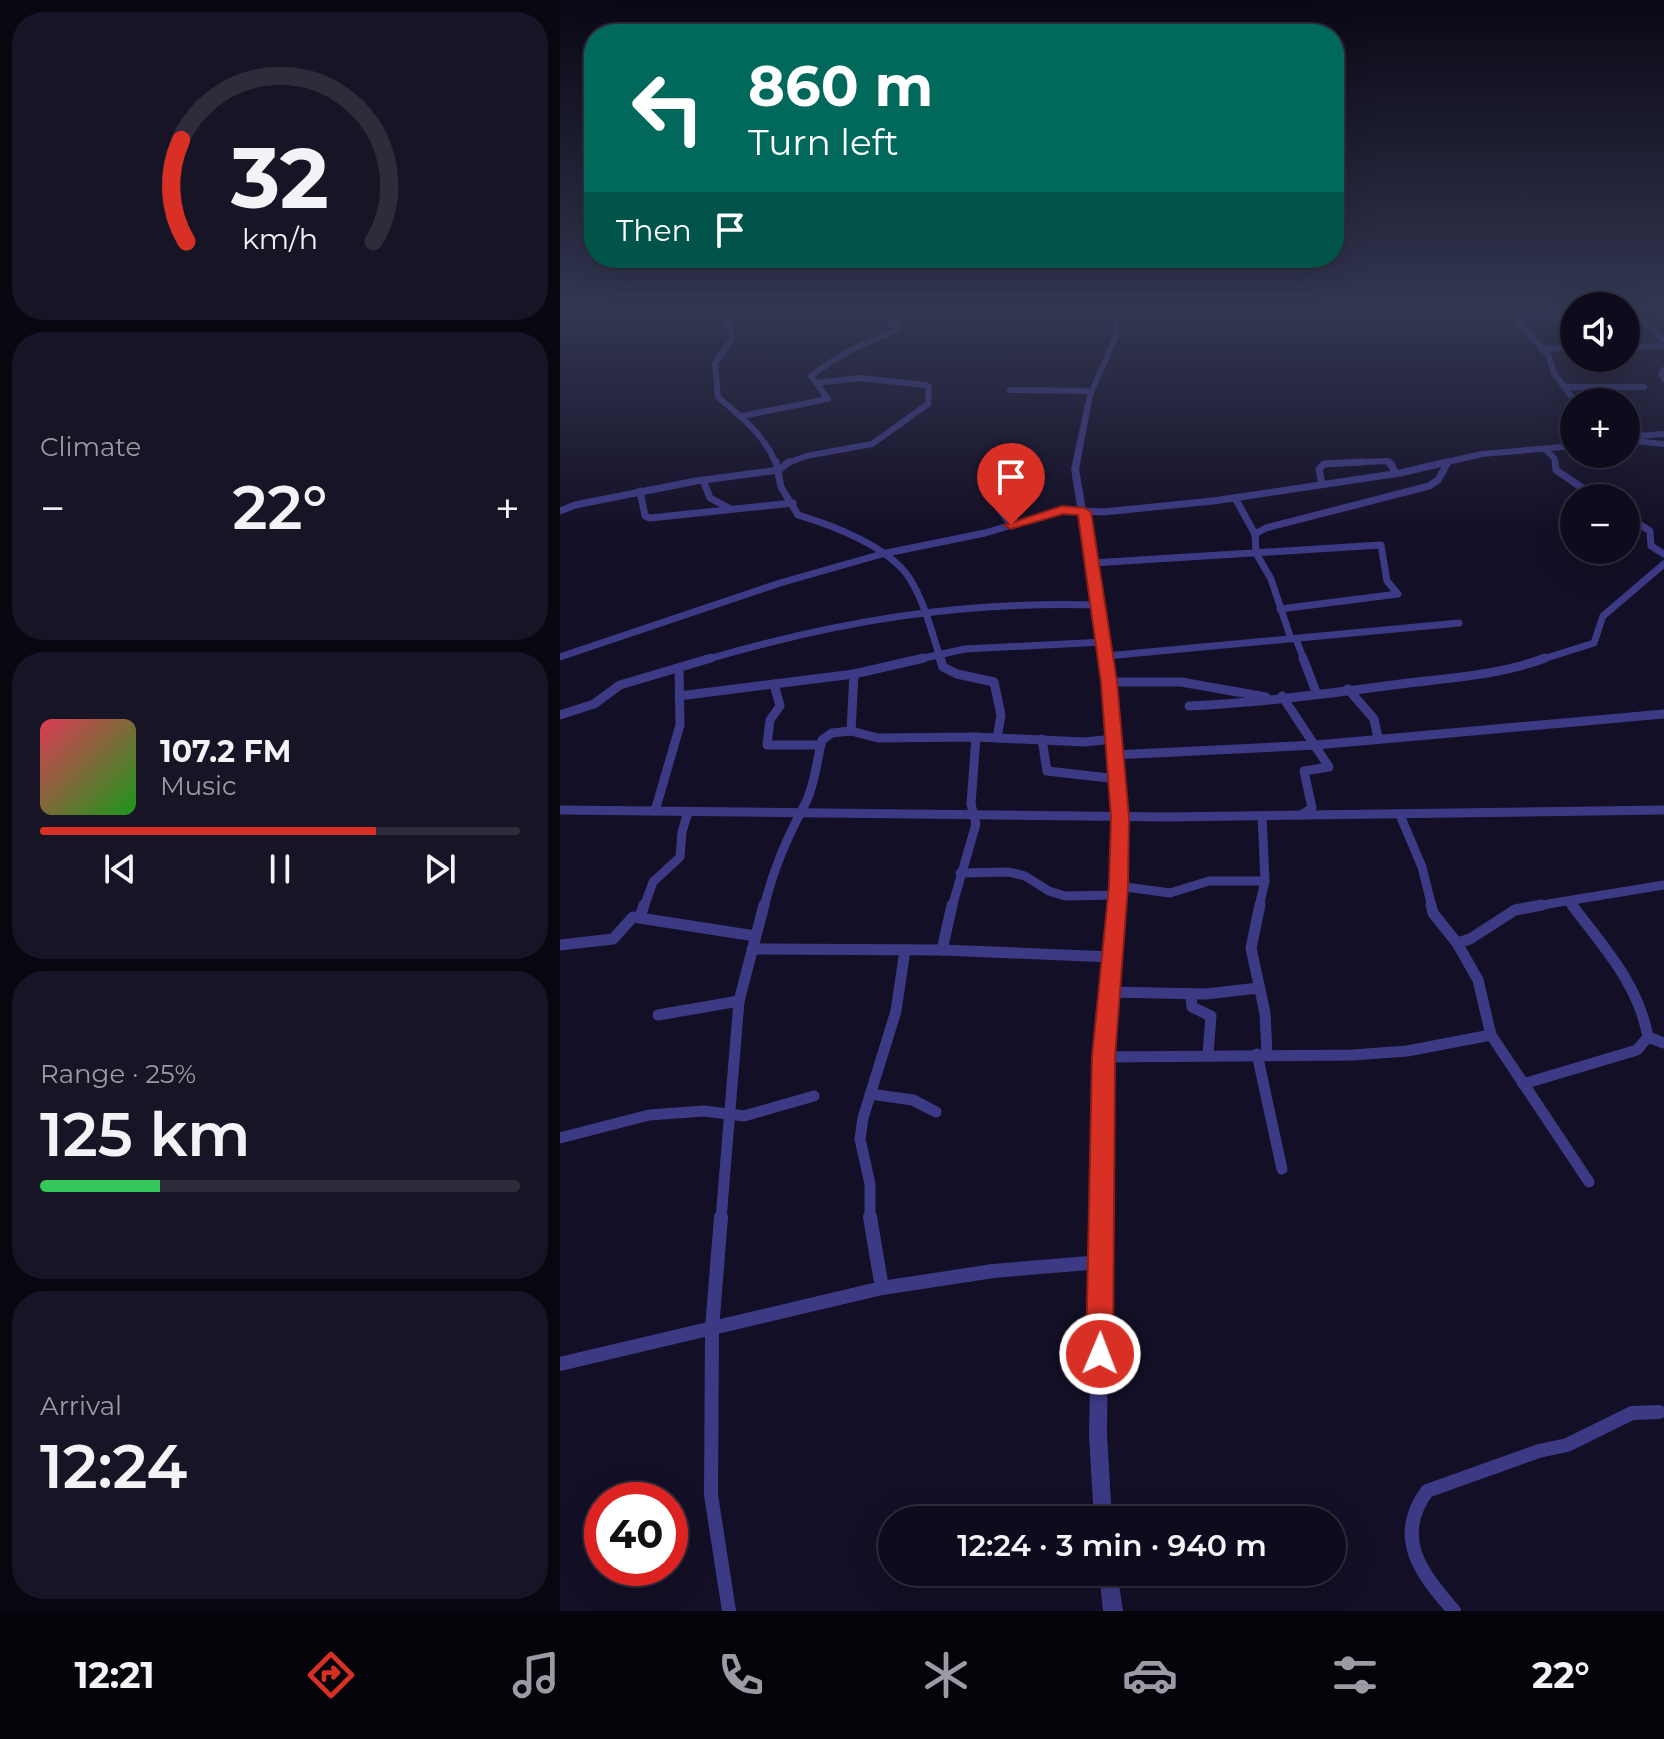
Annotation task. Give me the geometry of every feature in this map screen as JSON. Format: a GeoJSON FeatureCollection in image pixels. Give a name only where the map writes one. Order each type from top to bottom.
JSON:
{"type":"FeatureCollection","features":[{"type":"Feature","properties":{"kind":"street"},"geometry":{"type":"LineString","coordinates":[[716,383],[718,397],[742,416],[771,450],[779,470],[781,487],[801,517],[836,526],[882,554],[913,582],[940,653],[939,661],[948,670],[994,682],[1001,715],[997,738]]}},
{"type":"Feature","properties":{"kind":"street"},"geometry":{"type":"LineString","coordinates":[[742,416],[828,399],[816,383]]}},
{"type":"Feature","properties":{"kind":"street"},"geometry":{"type":"LineString","coordinates":[[779,470],[784,462],[791,460],[873,444],[919,414],[928,404],[929,387],[915,383]]}},
{"type":"Feature","properties":{"kind":"street"},"geometry":{"type":"LineString","coordinates":[[1095,383],[1076,463],[1106,656],[1120,817],[1118,890],[1103,1057],[1098,1435],[1102,1506]]}},
{"type":"Feature","properties":{"kind":"street"},"geometry":{"type":"LineString","coordinates":[[1562,383],[1564,387],[1644,387]]}},
{"type":"Feature","properties":{"kind":"street"},"geometry":{"type":"LineString","coordinates":[[1010,390],[1092,391]]}},
{"type":"Feature","properties":{"kind":"street"},"geometry":{"type":"LineString","coordinates":[[1640,437],[1664,434]]}},
{"type":"Feature","properties":{"kind":"street"},"geometry":{"type":"LineString","coordinates":[[1640,441],[1664,444]]}},
{"type":"Feature","properties":{"kind":"street"},"geometry":{"type":"LineString","coordinates":[[560,657],[769,586],[882,554],[1011,525],[1062,510],[1084,512],[1235,498],[1446,465],[1482,454],[1560,447]]}},
{"type":"Feature","properties":{"kind":"street"},"geometry":{"type":"LineString","coordinates":[[1545,449],[1555,459],[1556,470],[1576,484]]}},
{"type":"Feature","properties":{"kind":"street"},"geometry":{"type":"LineString","coordinates":[[1322,484],[1319,469],[1324,464],[1387,461],[1396,473]]}},
{"type":"Feature","properties":{"kind":"street"},"geometry":{"type":"LineString","coordinates":[[1255,534],[1273,526],[1429,486],[1438,480],[1446,465]]}},
{"type":"Feature","properties":{"kind":"street"},"geometry":{"type":"LineString","coordinates":[[560,511],[640,491],[779,470]]}},
{"type":"Feature","properties":{"kind":"street"},"geometry":{"type":"LineString","coordinates":[[703,480],[710,498],[730,508]]}},
{"type":"Feature","properties":{"kind":"street"},"geometry":{"type":"LineString","coordinates":[[985,489],[1011,525]]}},
{"type":"Feature","properties":{"kind":"street"},"geometry":{"type":"LineString","coordinates":[[640,491],[645,516],[650,518],[793,503]]}},
{"type":"Feature","properties":{"kind":"street"},"geometry":{"type":"LineString","coordinates":[[1235,498],[1255,534],[1256,553],[1271,579],[1280,609],[1316,692]]}},
{"type":"Feature","properties":{"kind":"street"},"geometry":{"type":"LineString","coordinates":[[1640,525],[1650,531],[1651,546],[1664,554]]}},
{"type":"Feature","properties":{"kind":"street"},"geometry":{"type":"LineString","coordinates":[[1652,537],[1664,536]]}},
{"type":"Feature","properties":{"kind":"street"},"geometry":{"type":"LineString","coordinates":[[1092,563],[1379,543],[1387,581],[1398,593],[1350,602],[1280,609]]}},
{"type":"Feature","properties":{"kind":"street"},"geometry":{"type":"LineString","coordinates":[[1189,706],[1241,704],[1282,696],[1509,669],[1586,648],[1594,643],[1603,616],[1664,564]]}},
{"type":"Feature","properties":{"kind":"street"},"geometry":{"type":"LineString","coordinates":[[560,715],[594,704],[620,685],[794,634],[923,612],[1021,603],[1098,605]]}},
{"type":"Feature","properties":{"kind":"street"},"geometry":{"type":"LineString","coordinates":[[1106,656],[1459,623]]}},
{"type":"Feature","properties":{"kind":"street"},"geometry":{"type":"LineString","coordinates":[[679,696],[854,674],[940,653],[987,647],[1104,642]]}},
{"type":"Feature","properties":{"kind":"street"},"geometry":{"type":"LineString","coordinates":[[655,811],[680,725],[679,669]]}},
{"type":"Feature","properties":{"kind":"street"},"geometry":{"type":"LineString","coordinates":[[851,731],[854,674]]}},
{"type":"Feature","properties":{"kind":"street"},"geometry":{"type":"LineString","coordinates":[[1109,682],[1181,682],[1269,698]]}},
{"type":"Feature","properties":{"kind":"street"},"geometry":{"type":"LineString","coordinates":[[774,684],[780,706],[770,720],[767,745],[773,748],[821,745]]}},
{"type":"Feature","properties":{"kind":"street"},"geometry":{"type":"LineString","coordinates":[[1348,689],[1374,719],[1378,738]]}},
{"type":"Feature","properties":{"kind":"street"},"geometry":{"type":"LineString","coordinates":[[1282,696],[1329,767],[1304,771],[1312,808],[1298,816]]}},
{"type":"Feature","properties":{"kind":"street"},"geometry":{"type":"LineString","coordinates":[[1114,755],[1316,745],[1664,714]]}},
{"type":"Feature","properties":{"kind":"street"},"geometry":{"type":"LineString","coordinates":[[728,1604],[711,1495],[712,1329],[739,1001],[776,861],[796,816],[807,800],[821,745],[832,733],[851,731],[878,738],[976,737],[1084,742],[1114,739]]}},
{"type":"Feature","properties":{"kind":"street"},"geometry":{"type":"LineString","coordinates":[[1302,746],[1307,736]]}},
{"type":"Feature","properties":{"kind":"street"},"geometry":{"type":"LineString","coordinates":[[942,950],[960,873],[976,824],[971,804],[976,737]]}},
{"type":"Feature","properties":{"kind":"street"},"geometry":{"type":"LineString","coordinates":[[1042,739],[1047,771],[1118,779]]}},
{"type":"Feature","properties":{"kind":"street"},"geometry":{"type":"LineString","coordinates":[[560,810],[796,816],[973,814],[1120,817],[1664,810]]}},
{"type":"Feature","properties":{"kind":"street"},"geometry":{"type":"LineString","coordinates":[[640,917],[653,882],[680,857],[682,832],[688,812]]}},
{"type":"Feature","properties":{"kind":"street"},"geometry":{"type":"LineString","coordinates":[[1400,815],[1422,867],[1433,913],[1457,943],[1478,980],[1491,1035],[1589,1182]]}},
{"type":"Feature","properties":{"kind":"street"},"geometry":{"type":"LineString","coordinates":[[1262,816],[1265,881],[1252,937],[1258,988],[1265,1013],[1262,1054],[1282,1169]]}},
{"type":"Feature","properties":{"kind":"street"},"geometry":{"type":"LineString","coordinates":[[960,873],[1011,872],[1024,875],[1049,891],[1091,897],[1118,890],[1170,893],[1209,881],[1265,881]]}},
{"type":"Feature","properties":{"kind":"street"},"geometry":{"type":"LineString","coordinates":[[1457,943],[1470,939],[1515,910],[1664,885]]}},
{"type":"Feature","properties":{"kind":"street"},"geometry":{"type":"LineString","coordinates":[[1570,902],[1585,925],[1603,941],[1633,987],[1648,1037]]}},
{"type":"Feature","properties":{"kind":"street"},"geometry":{"type":"LineString","coordinates":[[560,945],[611,940],[621,934],[629,919],[640,917],[755,936]]}},
{"type":"Feature","properties":{"kind":"street"},"geometry":{"type":"LineString","coordinates":[[752,949],[942,950],[1112,957]]}},
{"type":"Feature","properties":{"kind":"street"},"geometry":{"type":"LineString","coordinates":[[882,1288],[870,1217],[870,1184],[860,1139],[870,1094],[896,1011],[905,950]]}},
{"type":"Feature","properties":{"kind":"street"},"geometry":{"type":"LineString","coordinates":[[1108,992],[1191,994],[1258,988]]}},
{"type":"Feature","properties":{"kind":"street"},"geometry":{"type":"LineString","coordinates":[[1191,994],[1192,1007],[1211,1016],[1208,1054]]}},
{"type":"Feature","properties":{"kind":"street"},"geometry":{"type":"LineString","coordinates":[[658,1015],[739,1001]]}},
{"type":"Feature","properties":{"kind":"street"},"geometry":{"type":"LineString","coordinates":[[1103,1057],[1382,1054],[1491,1035]]}},
{"type":"Feature","properties":{"kind":"street"},"geometry":{"type":"LineString","coordinates":[[1648,1037],[1664,1043]]}},
{"type":"Feature","properties":{"kind":"street"},"geometry":{"type":"LineString","coordinates":[[1523,1084],[1637,1050],[1648,1037]]}},
{"type":"Feature","properties":{"kind":"street"},"geometry":{"type":"LineString","coordinates":[[870,1094],[913,1100],[936,1112]]}},
{"type":"Feature","properties":{"kind":"street"},"geometry":{"type":"LineString","coordinates":[[560,1138],[649,1115],[704,1111],[744,1116],[814,1096]]}},
{"type":"Feature","properties":{"kind":"street"},"geometry":{"type":"LineString","coordinates":[[560,1364],[882,1288],[993,1271],[1101,1262]]}},
{"type":"Feature","properties":{"kind":"street"},"geometry":{"type":"LineString","coordinates":[[1454,1611],[1422,1572],[1413,1552],[1411,1527],[1414,1505],[1427,1491],[1539,1451],[1567,1445],[1632,1413],[1659,1412]]}},
{"type":"Feature","properties":{"kind":"street"},"geometry":{"type":"LineString","coordinates":[[1110,1586],[1113,1611]]}},
{"type":"Feature","properties":{"kind":"route"},"geometry":{"type":"LineString","coordinates":[[1011,525],[1062,510],[1084,512],[1109,682],[1120,817],[1118,886],[1103,1057],[1100,1354]]}}]}
